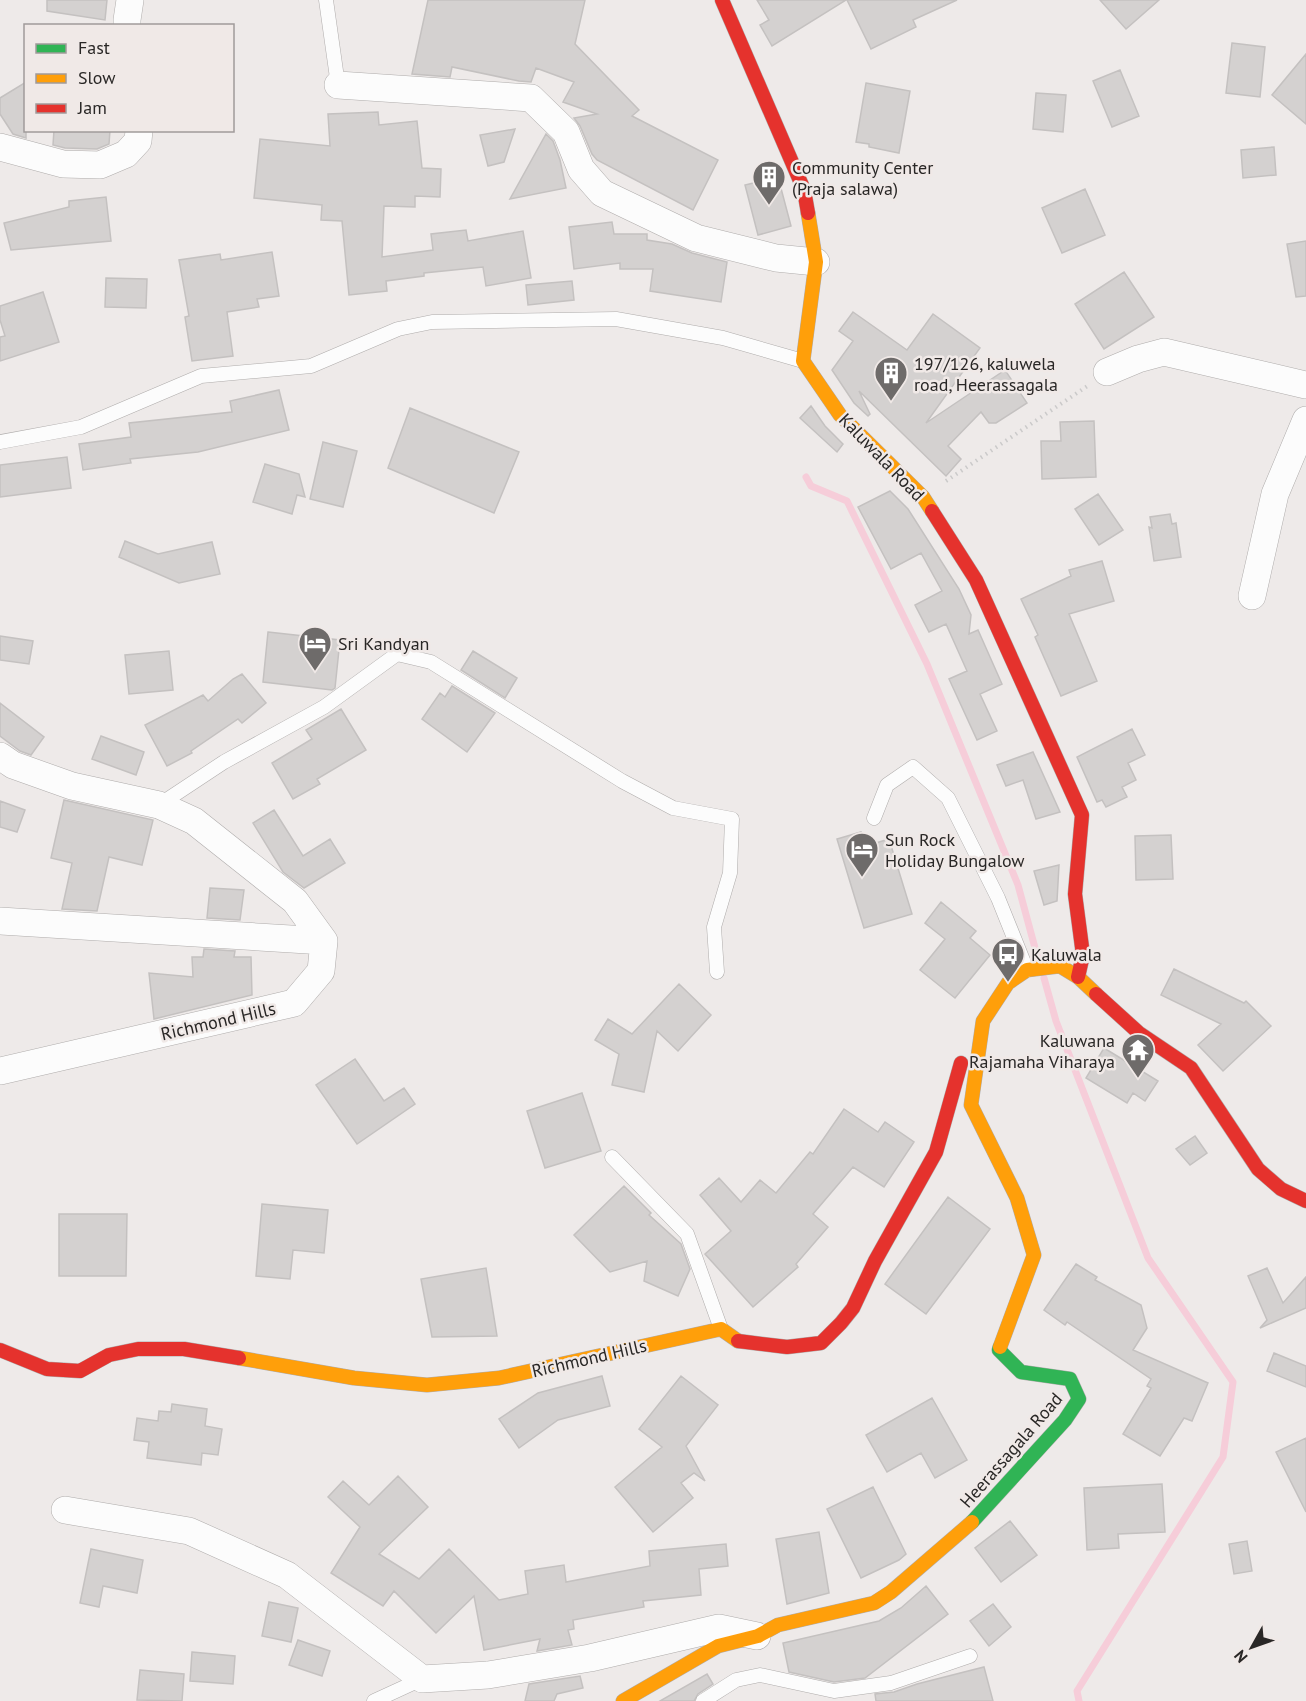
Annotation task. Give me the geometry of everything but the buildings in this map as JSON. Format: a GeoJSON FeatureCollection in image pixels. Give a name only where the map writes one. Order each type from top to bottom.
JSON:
{"type":"FeatureCollection","features":[{"type":"Feature","properties":{"kind":"street"},"geometry":{"type":"LineString","coordinates":[[127,24],[130,0]]}},
{"type":"Feature","properties":{"kind":"street"},"geometry":{"type":"LineString","coordinates":[[722,0],[804,190],[816,262],[803,361]]}},
{"type":"Feature","properties":{"kind":"street"},"geometry":{"type":"LineString","coordinates":[[338,86],[531,98],[566,132],[581,170],[602,193],[696,238],[776,258],[816,262]]}},
{"type":"Feature","properties":{"kind":"street"},"geometry":{"type":"LineString","coordinates":[[0,147],[63,164],[100,165],[126,154],[138,141],[139,132]]}},
{"type":"Feature","properties":{"kind":"street"},"geometry":{"type":"LineString","coordinates":[[1107,372],[1138,359],[1164,352],[1306,385]]}},
{"type":"Feature","properties":{"kind":"street","name":"Kaluwala Road"},"geometry":{"type":"LineString","coordinates":[[803,361],[840,415],[923,497],[976,580],[1082,815],[1075,894],[1083,955],[1078,977]]}},
{"type":"Feature","properties":{"kind":"street"},"geometry":{"type":"LineString","coordinates":[[1252,596],[1275,494],[1306,420]]}},
{"type":"Feature","properties":{"kind":"street"},"geometry":{"type":"LineString","coordinates":[[0,756],[13,765],[72,786],[159,805],[194,821],[295,900],[324,941]]}},
{"type":"Feature","properties":{"kind":"street"},"geometry":{"type":"LineString","coordinates":[[0,921],[324,941]]}},
{"type":"Feature","properties":{"kind":"street","name":"Richmond Hills"},"geometry":{"type":"LineString","coordinates":[[0,1071],[294,1003],[321,971],[324,941]]}},
{"type":"Feature","properties":{"kind":"street"},"geometry":{"type":"LineString","coordinates":[[1030,969],[1060,966],[1078,977],[1139,1033],[1191,1068],[1258,1169],[1281,1189],[1306,1201]]}},
{"type":"Feature","properties":{"kind":"street","name":"Heerassagala Road"},"geometry":{"type":"LineString","coordinates":[[623,1701],[718,1646],[758,1636],[778,1624],[874,1603],[891,1592],[969,1525],[1065,1420],[1079,1399],[1070,1378],[1021,1372],[999,1350],[1034,1255],[1017,1198],[971,1105],[983,1021],[1008,983],[1030,969]]}},
{"type":"Feature","properties":{"kind":"street"},"geometry":{"type":"LineString","coordinates":[[721,1329],[740,1342],[787,1347],[821,1343],[841,1323],[853,1308],[875,1261],[936,1152],[959,1069],[983,1021]]}},
{"type":"Feature","properties":{"kind":"street","name":"Richmond Hills"},"geometry":{"type":"LineString","coordinates":[[0,1350],[47,1369],[80,1371],[109,1355],[138,1349],[184,1349],[354,1378],[427,1385],[499,1378],[721,1329]]}},
{"type":"Feature","properties":{"kind":"street"},"geometry":{"type":"LineString","coordinates":[[65,1510],[189,1531],[287,1575],[422,1679],[489,1675],[590,1658],[719,1628],[758,1636]]}},
{"type":"Feature","properties":{"kind":"lane"},"geometry":{"type":"LineString","coordinates":[[326,0],[338,86]]}},
{"type":"Feature","properties":{"kind":"lane"},"geometry":{"type":"LineString","coordinates":[[0,442],[81,427],[201,376],[311,366],[398,329],[432,322],[616,319],[723,338],[803,361]]}},
{"type":"Feature","properties":{"kind":"lane"},"geometry":{"type":"LineString","coordinates":[[159,805],[224,762],[324,707],[397,654],[431,662],[622,781],[673,808],[732,819],[730,873],[714,927],[717,972]]}},
{"type":"Feature","properties":{"kind":"lane"},"geometry":{"type":"LineString","coordinates":[[874,818],[887,785],[913,767],[948,798],[999,898],[1030,969]]}},
{"type":"Feature","properties":{"kind":"lane"},"geometry":{"type":"LineString","coordinates":[[612,1156],[687,1234],[721,1329]]}},
{"type":"Feature","properties":{"kind":"lane"},"geometry":{"type":"LineString","coordinates":[[703,1701],[736,1680],[760,1675],[834,1691],[891,1683],[970,1656]]}},
{"type":"Feature","properties":{"kind":"lane"},"geometry":{"type":"LineString","coordinates":[[374,1701],[422,1679]]}},
{"type":"Feature","properties":{"kind":"path"},"geometry":{"type":"LineString","coordinates":[[923,497],[1107,372]]}},
{"type":"Feature","properties":{"kind":"waterway"},"geometry":{"type":"LineString","coordinates":[[806,477],[811,486],[847,501],[927,664],[1018,885],[1038,959]]}},
{"type":"Feature","properties":{"kind":"waterway"},"geometry":{"type":"LineString","coordinates":[[1044,978],[1056,1021],[1148,1258],[1233,1382],[1223,1457],[1077,1691],[1079,1701]]}},
{"type":"Feature","properties":{"kind":"traffic: fast"},"geometry":{"type":"LineString","coordinates":[[972,1522],[1065,1420],[1079,1399],[1070,1379],[1021,1372],[999,1350],[1000,1347]]}},
{"type":"Feature","properties":{"kind":"traffic: slow"},"geometry":{"type":"LineString","coordinates":[[808,213],[816,262],[803,361],[840,415],[923,497],[932,511]]}},
{"type":"Feature","properties":{"kind":"traffic: slow"},"geometry":{"type":"LineString","coordinates":[[1000,1347],[1034,1255],[1017,1198],[971,1105],[983,1021],[1008,983],[1027,970],[1060,966],[1078,977],[1096,994]]}},
{"type":"Feature","properties":{"kind":"traffic: slow"},"geometry":{"type":"LineString","coordinates":[[239,1358],[354,1378],[427,1385],[499,1378],[721,1329],[738,1341]]}},
{"type":"Feature","properties":{"kind":"traffic: slow"},"geometry":{"type":"LineString","coordinates":[[623,1701],[718,1646],[758,1636],[778,1625],[874,1603],[891,1592],[972,1522]]}},
{"type":"Feature","properties":{"kind":"traffic: jam"},"geometry":{"type":"LineString","coordinates":[[722,0],[804,190],[808,213]]}},
{"type":"Feature","properties":{"kind":"traffic: jam"},"geometry":{"type":"LineString","coordinates":[[932,511],[976,580],[1082,815],[1075,894],[1083,955],[1078,977]]}},
{"type":"Feature","properties":{"kind":"traffic: jam"},"geometry":{"type":"LineString","coordinates":[[1096,994],[1139,1033],[1191,1068],[1258,1169],[1281,1189],[1306,1201]]}},
{"type":"Feature","properties":{"kind":"traffic: jam"},"geometry":{"type":"LineString","coordinates":[[738,1341],[787,1347],[821,1343],[841,1323],[853,1308],[875,1261],[936,1152],[961,1063]]}},
{"type":"Feature","properties":{"kind":"traffic: jam"},"geometry":{"type":"LineString","coordinates":[[0,1350],[47,1369],[80,1371],[109,1355],[138,1349],[184,1349],[239,1358]]}},
{"type":"Feature","properties":{"kind":"place","name":"Community Center (Praja salawa)"},"geometry":{"type":"Point","coordinates":[769,206]}},
{"type":"Feature","properties":{"kind":"place","name":"197/126, kaluwela road, Heerassagala"},"geometry":{"type":"Point","coordinates":[891,402]}},
{"type":"Feature","properties":{"kind":"place","name":"Sri Kandyan"},"geometry":{"type":"Point","coordinates":[315,672]}},
{"type":"Feature","properties":{"kind":"place","name":"Sun Rock Holiday Bungalow"},"geometry":{"type":"Point","coordinates":[862,878]}},
{"type":"Feature","properties":{"kind":"place","name":"Kaluwala"},"geometry":{"type":"Point","coordinates":[1008,983]}},
{"type":"Feature","properties":{"kind":"place","name":"Kaluwana Rajamaha Viharaya"},"geometry":{"type":"Point","coordinates":[1138,1079]}}]}
